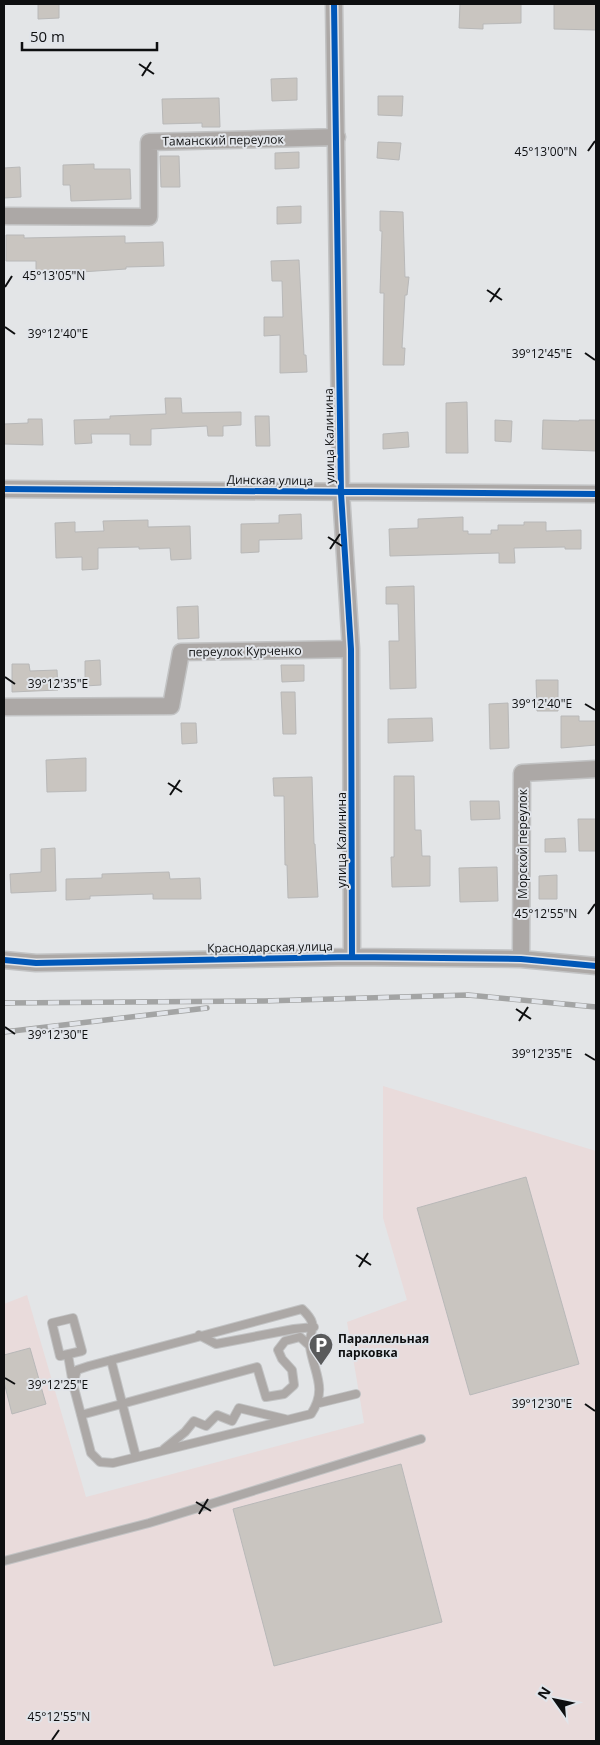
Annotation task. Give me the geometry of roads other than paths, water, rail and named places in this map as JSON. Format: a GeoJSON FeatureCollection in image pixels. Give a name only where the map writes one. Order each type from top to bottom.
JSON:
{"type":"FeatureCollection","features":[{"type":"Feature","properties":{"kind":"street","name":"улица Калинина"},"geometry":{"type":"LineString","coordinates":[[334,4],[342,492],[351,649],[352,957]]}},
{"type":"Feature","properties":{"kind":"street","name":"Таманский переулок"},"geometry":{"type":"LineString","coordinates":[[4,216],[149,217],[149,142],[337,137]]}},
{"type":"Feature","properties":{"kind":"street","name":"Динская улица"},"geometry":{"type":"LineString","coordinates":[[4,489],[596,494]]}},
{"type":"Feature","properties":{"kind":"street","name":"переулок Курченко"},"geometry":{"type":"LineString","coordinates":[[4,707],[171,706],[181,652],[351,649]]}},
{"type":"Feature","properties":{"kind":"street","name":"Морской переулок"},"geometry":{"type":"LineString","coordinates":[[521,959],[522,773],[596,769]]}},
{"type":"Feature","properties":{"kind":"street","name":"Краснодарская улица"},"geometry":{"type":"LineString","coordinates":[[4,960],[36,963],[352,957],[521,959],[596,966]]}},
{"type":"Feature","properties":{"kind":"lane"},"geometry":{"type":"LineString","coordinates":[[72,1354],[73,1384],[81,1415],[91,1453],[100,1462],[113,1463],[136,1458],[311,1414],[319,1403],[320,1387],[310,1346],[314,1327],[310,1316],[302,1309],[199,1335],[89,1366],[77,1370],[73,1384]]}},
{"type":"Feature","properties":{"kind":"lane"},"geometry":{"type":"LineString","coordinates":[[72,1354],[82,1351],[73,1318],[52,1323],[60,1356],[72,1354],[89,1366]]}},
{"type":"Feature","properties":{"kind":"lane"},"geometry":{"type":"LineString","coordinates":[[199,1335],[216,1344],[314,1327]]}},
{"type":"Feature","properties":{"kind":"lane"},"geometry":{"type":"LineString","coordinates":[[81,1415],[258,1367],[266,1397],[284,1394],[294,1385],[292,1370],[282,1360],[278,1350],[285,1341],[300,1337],[310,1346]]}},
{"type":"Feature","properties":{"kind":"lane"},"geometry":{"type":"LineString","coordinates":[[111,1360],[136,1458]]}},
{"type":"Feature","properties":{"kind":"lane"},"geometry":{"type":"LineString","coordinates":[[319,1403],[356,1394]]}},
{"type":"Feature","properties":{"kind":"lane"},"geometry":{"type":"LineString","coordinates":[[163,1451],[185,1432],[194,1421],[206,1426],[218,1414],[232,1421],[239,1408],[288,1420]]}},
{"type":"Feature","properties":{"kind":"lane"},"geometry":{"type":"LineString","coordinates":[[4,1560],[149,1523],[422,1439]]}},
{"type":"Feature","properties":{"kind":"railway"},"geometry":{"type":"LineString","coordinates":[[4,1003],[264,1001],[468,995],[596,1007]]}},
{"type":"Feature","properties":{"kind":"railway"},"geometry":{"type":"LineString","coordinates":[[4,1032],[207,1008]]}},
{"type":"Feature","properties":{"kind":"place","name":"Параллельная парковка"},"geometry":{"type":"Point","coordinates":[321,1366]}}]}
